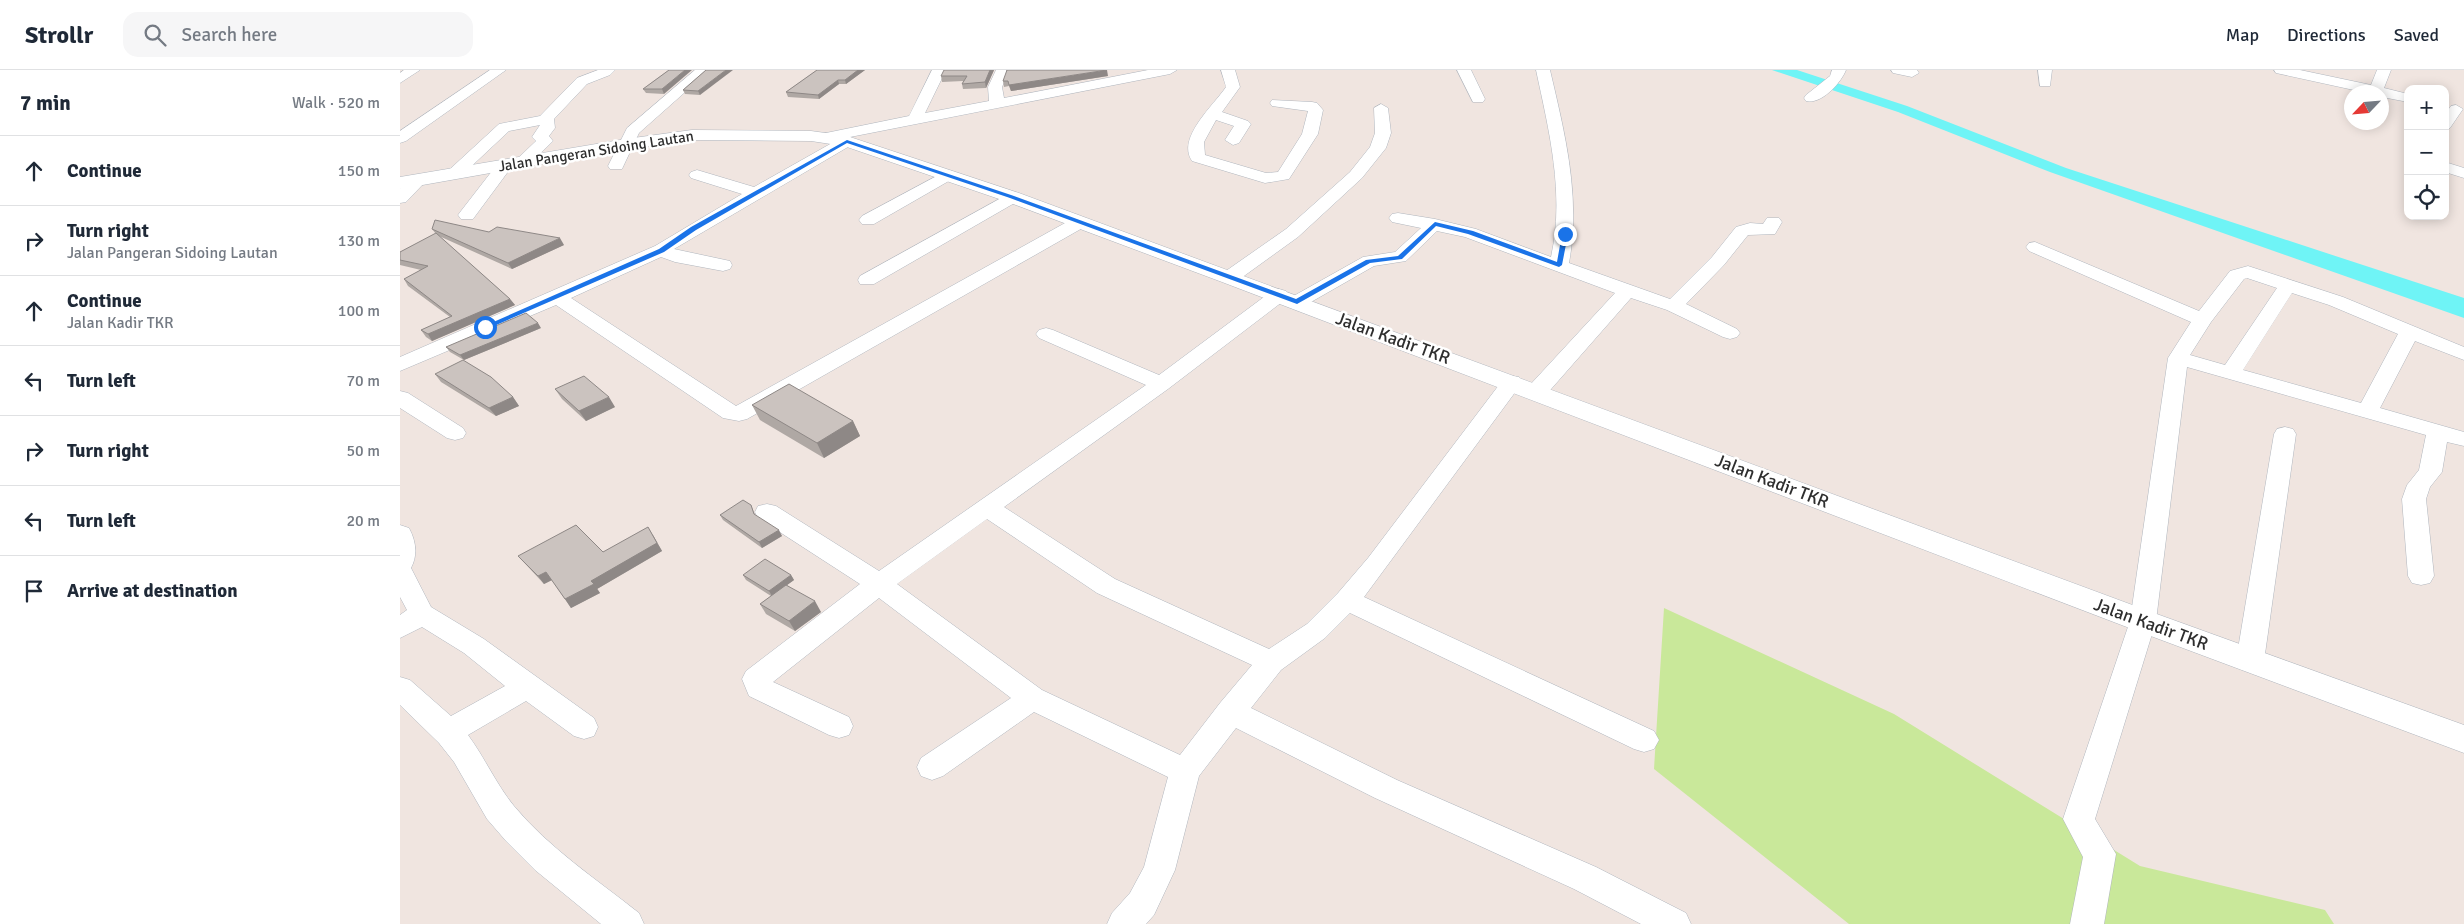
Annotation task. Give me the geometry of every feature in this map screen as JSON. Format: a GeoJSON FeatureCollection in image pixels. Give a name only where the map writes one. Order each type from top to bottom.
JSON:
{"type":"FeatureCollection","features":[{"type":"Feature","properties":{"kind":"street"},"geometry":{"type":"LineString","coordinates":[[400,79],[412,70]]}},
{"type":"Feature","properties":{"kind":"street"},"geometry":{"type":"LineString","coordinates":[[400,138],[499,70]]}},
{"type":"Feature","properties":{"kind":"street"},"geometry":{"type":"LineString","coordinates":[[455,173],[504,127],[545,120],[582,81],[588,77],[600,76],[608,70]]}},
{"type":"Feature","properties":{"kind":"street"},"geometry":{"type":"LineString","coordinates":[[616,166],[632,131],[703,70]]}},
{"type":"Feature","properties":{"kind":"street"},"geometry":{"type":"LineString","coordinates":[[915,119],[939,70]]}},
{"type":"Feature","properties":{"kind":"street"},"geometry":{"type":"LineString","coordinates":[[826,137],[1166,70]]}},
{"type":"Feature","properties":{"kind":"street"},"geometry":{"type":"LineString","coordinates":[[1228,70],[1233,87],[1226,99],[1212,114],[1194,145],[1194,153],[1198,158],[1256,176],[1275,178],[1283,176],[1310,134],[1316,110],[1312,106],[1277,103]]}},
{"type":"Feature","properties":{"kind":"street"},"geometry":{"type":"LineString","coordinates":[[1464,70],[1478,100]]}},
{"type":"Feature","properties":{"kind":"street"},"geometry":{"type":"LineString","coordinates":[[1543,70],[1559,146],[1563,189],[1565,234],[1559,265]]}},
{"type":"Feature","properties":{"kind":"street"},"geometry":{"type":"LineString","coordinates":[[2281,70],[2352,85]]}},
{"type":"Feature","properties":{"kind":"street"},"geometry":{"type":"LineString","coordinates":[[2378,85],[2384,70]]}},
{"type":"Feature","properties":{"kind":"street"},"geometry":{"type":"LineString","coordinates":[[997,103],[995,87],[1001,73]]}},
{"type":"Feature","properties":{"kind":"street"},"geometry":{"type":"LineString","coordinates":[[1817,94],[1837,74]]}},
{"type":"Feature","properties":{"kind":"street"},"geometry":{"type":"LineString","coordinates":[[2389,93],[2404,97]]}},
{"type":"Feature","properties":{"kind":"street"},"geometry":{"type":"LineString","coordinates":[[1230,277],[1292,233],[1356,175],[1378,148],[1383,132],[1381,108]]}},
{"type":"Feature","properties":{"kind":"street"},"geometry":{"type":"LineString","coordinates":[[1212,114],[1244,124],[1234,140]]}},
{"type":"Feature","properties":{"kind":"street"},"geometry":{"type":"LineString","coordinates":[[467,215],[513,164],[545,141],[540,137],[548,125],[548,121],[545,120]]}},
{"type":"Feature","properties":{"kind":"street","name":"Jalan Pangeran Sidoing Lautan"},"geometry":{"type":"LineString","coordinates":[[400,183],[626,144],[692,135],[733,134],[826,137],[847,141],[1080,222]]}},
{"type":"Feature","properties":{"kind":"street"},"geometry":{"type":"LineString","coordinates":[[400,364],[661,250],[693,228],[847,141]]}},
{"type":"Feature","properties":{"kind":"street"},"geometry":{"type":"LineString","coordinates":[[2449,168],[2464,173]]}},
{"type":"Feature","properties":{"kind":"street"},"geometry":{"type":"LineString","coordinates":[[697,175],[756,193]]}},
{"type":"Feature","properties":{"kind":"street"},"geometry":{"type":"LineString","coordinates":[[868,220],[948,175]]}},
{"type":"Feature","properties":{"kind":"street"},"geometry":{"type":"LineString","coordinates":[[400,198],[419,180]]}},
{"type":"Feature","properties":{"kind":"street"},"geometry":{"type":"LineString","coordinates":[[867,280],[1012,197]]}},
{"type":"Feature","properties":{"kind":"street"},"geometry":{"type":"LineString","coordinates":[[1398,218],[1435,224],[1470,233],[1627,291],[1674,306],[1730,333]]}},
{"type":"Feature","properties":{"kind":"street"},"geometry":{"type":"LineString","coordinates":[[557,297],[731,413],[739,414],[1080,222]]}},
{"type":"Feature","properties":{"kind":"street","name":"Jalan Kadir TKR"},"geometry":{"type":"LineString","coordinates":[[1080,222],[2250,661],[2464,739]]}},
{"type":"Feature","properties":{"kind":"street"},"geometry":{"type":"LineString","coordinates":[[1674,306],[1718,261],[1742,231],[1750,228],[1769,230],[1773,222]]}},
{"type":"Feature","properties":{"kind":"street"},"geometry":{"type":"LineString","coordinates":[[839,726],[760,688],[756,679],[879,584],[1161,384],[1288,299],[1369,261],[1400,257],[1435,224]]}},
{"type":"Feature","properties":{"kind":"street"},"geometry":{"type":"LineString","coordinates":[[2035,246],[2202,320]]}},
{"type":"Feature","properties":{"kind":"street"},"geometry":{"type":"LineString","coordinates":[[661,250],[675,257],[723,265]]}},
{"type":"Feature","properties":{"kind":"street"},"geometry":{"type":"LineString","coordinates":[[2086,924],[2100,854],[2087,836],[2079,819],[2143,621],[2178,358],[2202,320],[2237,275],[2248,272],[2336,301],[2464,354]]}},
{"type":"Feature","properties":{"kind":"street"},"geometry":{"type":"LineString","coordinates":[[2230,373],[2288,286]]}},
{"type":"Feature","properties":{"kind":"street"},"geometry":{"type":"LineString","coordinates":[[1124,924],[1142,904],[1159,870],[1185,771],[1230,711],[1271,662],[1316,631],[1347,600],[1524,387],[1627,291]]}},
{"type":"Feature","properties":{"kind":"street"},"geometry":{"type":"LineString","coordinates":[[497,303],[515,314]]}},
{"type":"Feature","properties":{"kind":"street"},"geometry":{"type":"LineString","coordinates":[[2368,411],[2409,332]]}},
{"type":"Feature","properties":{"kind":"street"},"geometry":{"type":"LineString","coordinates":[[1046,334],[1161,384]]}},
{"type":"Feature","properties":{"kind":"street"},"geometry":{"type":"LineString","coordinates":[[2178,358],[2464,439]]}},
{"type":"Feature","properties":{"kind":"street"},"geometry":{"type":"LineString","coordinates":[[400,398],[455,432]]}},
{"type":"Feature","properties":{"kind":"street"},"geometry":{"type":"LineString","coordinates":[[2421,576],[2414,499],[2419,486],[2430,472],[2438,431]]}},
{"type":"Feature","properties":{"kind":"street"},"geometry":{"type":"LineString","coordinates":[[2250,661],[2286,434]]}},
{"type":"Feature","properties":{"kind":"street"},"geometry":{"type":"LineString","coordinates":[[988,508],[1106,586],[1271,662]]}},
{"type":"Feature","properties":{"kind":"street"},"geometry":{"type":"LineString","coordinates":[[767,512],[879,584],[1032,698],[1185,771]]}},
{"type":"Feature","properties":{"kind":"street"},"geometry":{"type":"LineString","coordinates":[[400,534],[404,547],[400,565]]}},
{"type":"Feature","properties":{"kind":"street"},"geometry":{"type":"LineString","coordinates":[[400,572],[411,621],[474,646],[527,688],[584,727]]}},
{"type":"Feature","properties":{"kind":"street"},"geometry":{"type":"LineString","coordinates":[[1347,600],[1644,740]]}},
{"type":"Feature","properties":{"kind":"street"},"geometry":{"type":"LineString","coordinates":[[400,688],[448,732],[465,754],[488,796],[504,818],[529,843],[627,924]]}},
{"type":"Feature","properties":{"kind":"street"},"geometry":{"type":"LineString","coordinates":[[448,732],[527,688]]}},
{"type":"Feature","properties":{"kind":"street"},"geometry":{"type":"LineString","coordinates":[[932,767],[1032,698]]}},
{"type":"Feature","properties":{"kind":"street"},"geometry":{"type":"LineString","coordinates":[[1230,711],[1386,790],[1585,878],[1674,924]]}},
{"type":"Feature","properties":{"kind":"green space"},"geometry":{"type":"Polygon","coordinates":[[[1664,608],[1894,714],[2140,866],[2325,910],[2334,924],[1849,924],[1654,769],[1664,608]]]}},
{"type":"Feature","properties":{"kind":"water"},"geometry":{"type":"Polygon","coordinates":[[[1772,70],[1797,70],[1907,106],[2066,168],[2464,298],[2464,318],[2050,172],[1898,112],[1772,70]]]}},
{"type":"Feature","properties":{"kind":"building"},"geometry":{"type":"Polygon","coordinates":[[[669,70],[685,70],[662,89],[643,89],[669,70]]]}},
{"type":"Feature","properties":{"kind":"building"},"geometry":{"type":"Polygon","coordinates":[[[706,70],[726,70],[698,91],[683,90],[706,70]]]}},
{"type":"Feature","properties":{"kind":"building"},"geometry":{"type":"Polygon","coordinates":[[[817,70],[858,70],[845,80],[838,80],[818,95],[786,92],[817,70]]]}},
{"type":"Feature","properties":{"kind":"building"},"geometry":{"type":"Polygon","coordinates":[[[944,70],[990,70],[985,82],[962,84],[967,76],[941,76],[944,70]]]}},
{"type":"Feature","properties":{"kind":"building"},"geometry":{"type":"Polygon","coordinates":[[[1007,70],[1107,70],[1009,85],[1008,81],[1003,81],[1007,70]]]}},
{"type":"Feature","properties":{"kind":"building"},"geometry":{"type":"Polygon","coordinates":[[[435,220],[489,232],[497,227],[560,238],[508,263],[432,229],[435,220]]]}},
{"type":"Feature","properties":{"kind":"building"},"geometry":{"type":"Polygon","coordinates":[[[436,233],[510,299],[428,334],[421,330],[452,316],[404,279],[428,266],[400,260],[400,252],[436,233]]]}},
{"type":"Feature","properties":{"kind":"building"},"geometry":{"type":"Polygon","coordinates":[[[526,313],[538,323],[460,355],[446,347],[526,313]]]}},
{"type":"Feature","properties":{"kind":"building"},"geometry":{"type":"Polygon","coordinates":[[[463,360],[491,377],[513,397],[489,408],[435,374],[463,360]]]}},
{"type":"Feature","properties":{"kind":"building"},"geometry":{"type":"Polygon","coordinates":[[[584,376],[609,397],[579,411],[555,389],[584,376]]]}},
{"type":"Feature","properties":{"kind":"building"},"geometry":{"type":"Polygon","coordinates":[[[789,384],[853,421],[817,443],[752,405],[789,384]]]}},
{"type":"Feature","properties":{"kind":"building"},"geometry":{"type":"Polygon","coordinates":[[[743,500],[751,505],[754,514],[779,530],[759,542],[720,515],[743,500]]]}},
{"type":"Feature","properties":{"kind":"building"},"geometry":{"type":"Polygon","coordinates":[[[576,525],[603,552],[648,527],[657,543],[591,581],[594,584],[565,599],[546,572],[538,576],[518,556],[576,525]]]}},
{"type":"Feature","properties":{"kind":"building"},"geometry":{"type":"Polygon","coordinates":[[[765,559],[791,575],[769,591],[743,575],[765,559]]]}},
{"type":"Feature","properties":{"kind":"building"},"geometry":{"type":"Polygon","coordinates":[[[786,585],[815,601],[789,621],[760,604],[786,585]]]}},
{"type":"Feature","properties":{"kind":"route"},"geometry":{"type":"LineString","coordinates":[[485,327],[661,250],[693,228],[847,141],[1012,197],[1297,302],[1369,261],[1376,259],[1392,260],[1400,257],[1435,224],[1470,233],[1559,265],[1565,234]]}}]}
